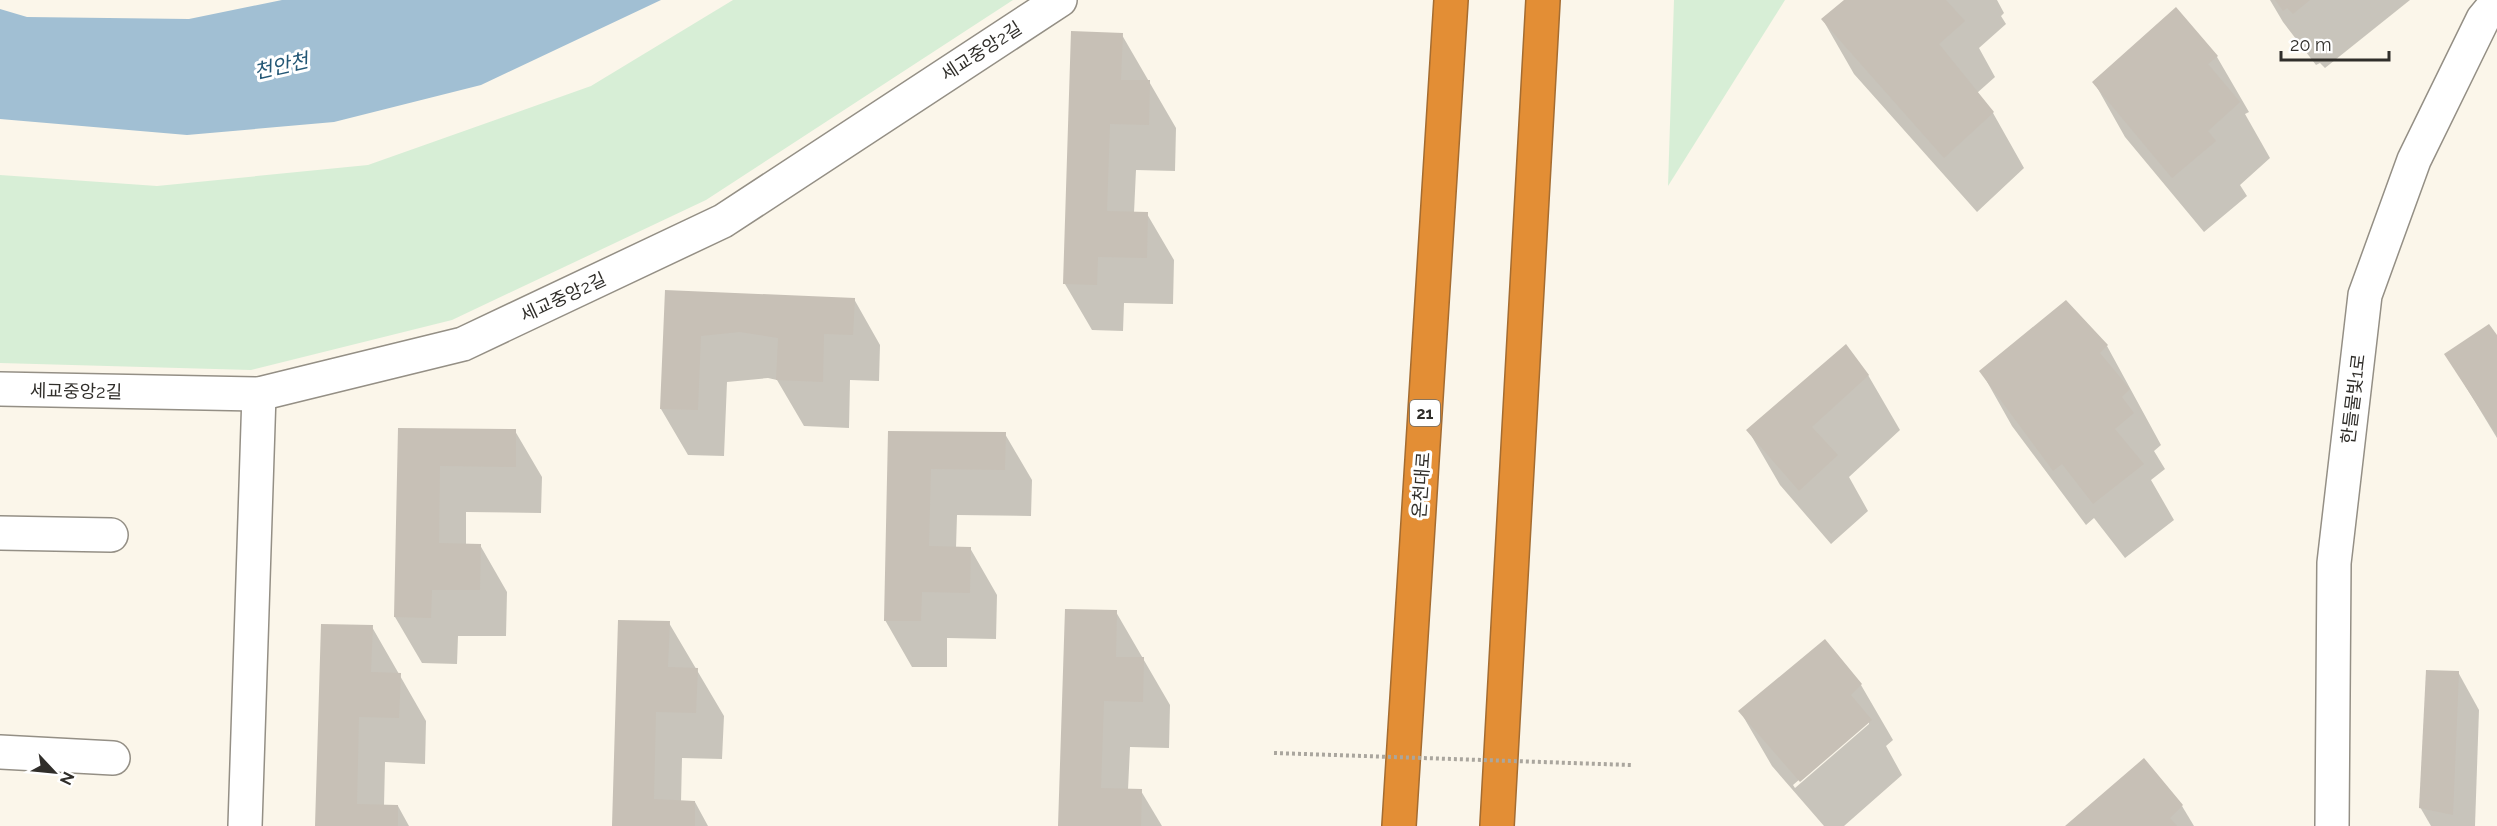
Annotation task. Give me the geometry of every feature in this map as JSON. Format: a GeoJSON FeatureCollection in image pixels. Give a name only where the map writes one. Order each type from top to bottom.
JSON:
{"type":"FeatureCollection","features":[{"type":"Feature","properties":{"kind":"highway","name":"온천대로"},"geometry":{"type":"LineString","coordinates":[[1399,826],[1451,0]]}},
{"type":"Feature","properties":{"kind":"highway"},"geometry":{"type":"LineString","coordinates":[[1497,826],[1544,0]]}},
{"type":"Feature","properties":{"kind":"street","name":"세교중앙2길"},"geometry":{"type":"LineString","coordinates":[[0,389],[259,394],[464,344],[723,221],[1060,0]]}},
{"type":"Feature","properties":{"kind":"street","name":"한들물빛1로"},"geometry":{"type":"LineString","coordinates":[[2332,826],[2334,563],[2365,295],[2414,160],[2483,19],[2497,2]]}},
{"type":"Feature","properties":{"kind":"street"},"geometry":{"type":"LineString","coordinates":[[245,826],[259,394]]}},
{"type":"Feature","properties":{"kind":"street"},"geometry":{"type":"LineString","coordinates":[[0,533],[111,535]]}},
{"type":"Feature","properties":{"kind":"street"},"geometry":{"type":"LineString","coordinates":[[0,752],[113,758]]}},
{"type":"Feature","properties":{"kind":"path"},"geometry":{"type":"LineString","coordinates":[[1274,753],[1631,765]]}},
{"type":"Feature","properties":{"kind":"green space"},"geometry":{"type":"Polygon","coordinates":[[[733,0],[1013,0],[706,200],[452,320],[251,370],[0,363],[0,175],[157,186],[368,165],[591,86],[733,0]]]}},
{"type":"Feature","properties":{"kind":"green space"},"geometry":{"type":"Polygon","coordinates":[[[1674,0],[1785,0],[1668,186],[1674,0]]]}},
{"type":"Feature","properties":{"kind":"water","name":"천안천"},"geometry":{"type":"Polygon","coordinates":[[[282,0],[661,0],[481,85],[334,122],[187,135],[0,119],[0,9],[27,17],[189,19],[282,0]]]}},
{"type":"Feature","properties":{"kind":"building"},"geometry":{"type":"Polygon","coordinates":[[[1844,0],[1946,0],[1965,21],[1939,44],[1994,112],[1944,158],[1821,19],[1844,0]]]}},
{"type":"Feature","properties":{"kind":"building"},"geometry":{"type":"Polygon","coordinates":[[[2275,0],[2310,0],[2293,14],[2287,8],[2283,11],[2275,0]]]}},
{"type":"Feature","properties":{"kind":"building"},"geometry":{"type":"Polygon","coordinates":[[[2176,7],[2218,56],[2208,64],[2240,102],[2208,131],[2216,141],[2172,178],[2092,82],[2176,7]]]}},
{"type":"Feature","properties":{"kind":"building"},"geometry":{"type":"Polygon","coordinates":[[[1071,31],[1123,33],[1121,80],[1150,80],[1149,125],[1110,124],[1107,211],[1148,212],[1147,258],[1098,257],[1097,285],[1063,284],[1071,31]]]}},
{"type":"Feature","properties":{"kind":"building"},"geometry":{"type":"Polygon","coordinates":[[[665,290],[855,298],[853,335],[824,334],[823,382],[776,380],[778,338],[740,332],[701,336],[698,410],[660,409],[665,290]]]}},
{"type":"Feature","properties":{"kind":"building"},"geometry":{"type":"Polygon","coordinates":[[[2066,300],[2108,345],[2100,353],[2130,389],[2122,397],[2134,413],[2115,429],[2144,464],[2093,504],[2062,464],[2053,471],[1979,371],[2066,300]]]}},
{"type":"Feature","properties":{"kind":"building"},"geometry":{"type":"Polygon","coordinates":[[[2489,324],[2497,335],[2497,435],[2444,354],[2489,324]]]}},
{"type":"Feature","properties":{"kind":"building"},"geometry":{"type":"Polygon","coordinates":[[[1846,344],[1869,375],[1812,427],[1838,455],[1799,491],[1746,430],[1846,344]]]}},
{"type":"Feature","properties":{"kind":"building"},"geometry":{"type":"Polygon","coordinates":[[[398,428],[516,429],[516,467],[440,466],[439,543],[481,544],[480,590],[432,590],[431,618],[394,617],[398,428]]]}},
{"type":"Feature","properties":{"kind":"building"},"geometry":{"type":"Polygon","coordinates":[[[888,431],[1006,432],[1005,470],[931,469],[929,546],[971,547],[970,593],[922,592],[921,621],[884,621],[888,431]]]}},
{"type":"Feature","properties":{"kind":"building"},"geometry":{"type":"Polygon","coordinates":[[[1065,609],[1117,610],[1116,657],[1144,657],[1143,702],[1104,701],[1101,788],[1142,789],[1141,826],[1058,826],[1065,609]]]}},
{"type":"Feature","properties":{"kind":"building"},"geometry":{"type":"Polygon","coordinates":[[[618,620],[670,621],[668,667],[698,668],[696,713],[656,712],[654,799],[695,801],[695,826],[612,826],[618,620]]]}},
{"type":"Feature","properties":{"kind":"building"},"geometry":{"type":"Polygon","coordinates":[[[321,624],[373,625],[371,672],[401,673],[399,718],[359,717],[357,804],[398,805],[398,826],[315,826],[321,624]]]}},
{"type":"Feature","properties":{"kind":"building"},"geometry":{"type":"Polygon","coordinates":[[[1825,639],[1862,684],[1851,695],[1872,720],[1800,782],[1738,711],[1825,639]]]}},
{"type":"Feature","properties":{"kind":"building"},"geometry":{"type":"Polygon","coordinates":[[[2426,670],[2459,671],[2453,815],[2419,808],[2426,670]]]}},
{"type":"Feature","properties":{"kind":"building"},"geometry":{"type":"Polygon","coordinates":[[[2144,758],[2183,805],[2170,818],[2177,826],[2065,826],[2144,758]]]}}]}
